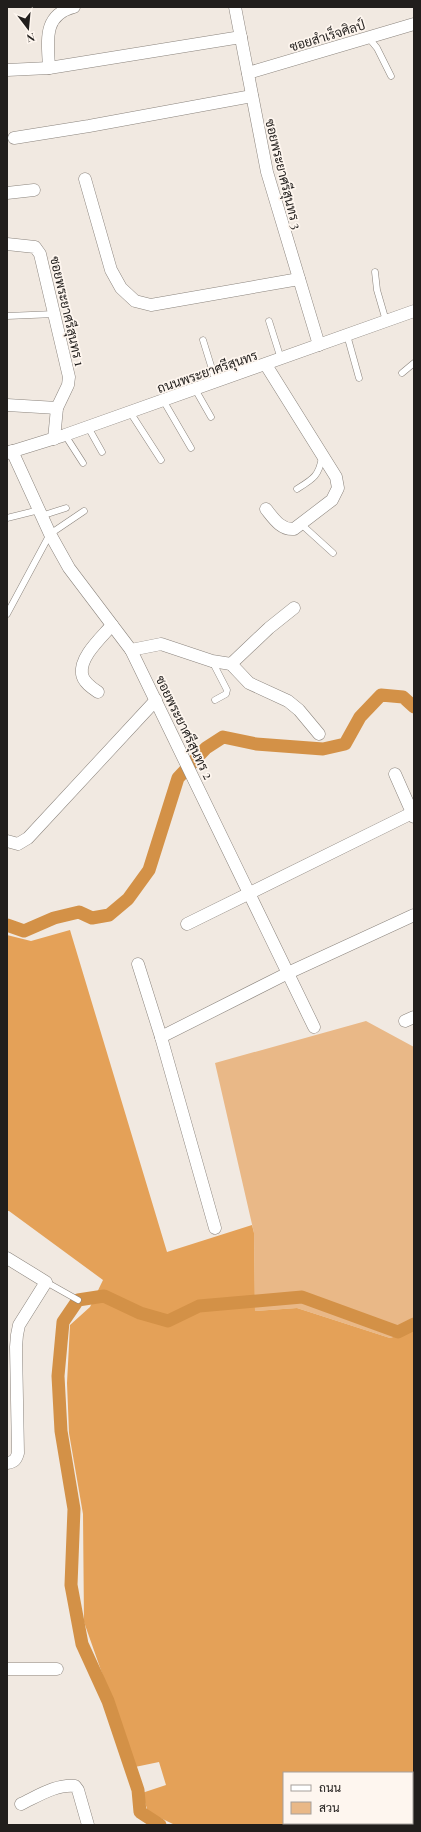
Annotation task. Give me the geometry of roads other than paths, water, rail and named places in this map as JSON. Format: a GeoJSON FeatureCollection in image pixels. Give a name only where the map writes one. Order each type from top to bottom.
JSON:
{"type":"FeatureCollection","features":[{"type":"Feature","properties":{"kind":"street","name":"ซอยพระยาศรีสุนทร 3"},"geometry":{"type":"LineString","coordinates":[[235,7],[269,180],[319,345]]}},
{"type":"Feature","properties":{"kind":"street"},"geometry":{"type":"LineString","coordinates":[[49,68],[48,37],[50,25],[54,18],[67,8]]}},
{"type":"Feature","properties":{"kind":"street","name":"ซอยสำเร็จศิลป์"},"geometry":{"type":"LineString","coordinates":[[248,73],[414,24]]}},
{"type":"Feature","properties":{"kind":"street"},"geometry":{"type":"LineString","coordinates":[[7,70],[49,68],[241,37]]}},
{"type":"Feature","properties":{"kind":"street"},"geometry":{"type":"LineString","coordinates":[[14,138],[104,124],[252,96]]}},
{"type":"Feature","properties":{"kind":"street"},"geometry":{"type":"LineString","coordinates":[[85,179],[111,270],[121,288],[135,301],[151,305],[299,279]]}},
{"type":"Feature","properties":{"kind":"street"},"geometry":{"type":"LineString","coordinates":[[7,193],[34,190]]}},
{"type":"Feature","properties":{"kind":"street","name":"ซอยพระยาศรีสุนทร 1"},"geometry":{"type":"LineString","coordinates":[[7,244],[28,245],[35,248],[40,254],[69,377],[68,385],[57,408],[60,437]]}},
{"type":"Feature","properties":{"kind":"street","name":"ถนนพระยาศรีสุนทร"},"geometry":{"type":"LineString","coordinates":[[9,452],[60,437],[266,365],[414,311]]}},
{"type":"Feature","properties":{"kind":"street"},"geometry":{"type":"LineString","coordinates":[[266,365],[336,477],[338,488],[332,500],[294,529],[288,530],[282,527],[266,509]]}},
{"type":"Feature","properties":{"kind":"street"},"geometry":{"type":"LineString","coordinates":[[7,405],[57,408]]}},
{"type":"Feature","properties":{"kind":"street","name":"ซอยพระยาศรีสุนทร 2"},"geometry":{"type":"LineString","coordinates":[[9,452],[50,534],[69,568],[131,650],[314,1027]]}},
{"type":"Feature","properties":{"kind":"street"},"geometry":{"type":"LineString","coordinates":[[231,664],[269,628],[294,608]]}},
{"type":"Feature","properties":{"kind":"street"},"geometry":{"type":"LineString","coordinates":[[98,692],[85,682],[82,674],[83,664],[91,649],[112,625]]}},
{"type":"Feature","properties":{"kind":"street"},"geometry":{"type":"LineString","coordinates":[[131,650],[160,644],[212,661],[231,664],[249,684],[288,701],[299,710],[319,734]]}},
{"type":"Feature","properties":{"kind":"street"},"geometry":{"type":"LineString","coordinates":[[7,841],[18,844],[28,838],[156,700]]}},
{"type":"Feature","properties":{"kind":"street"},"geometry":{"type":"LineString","coordinates":[[187,924],[413,815],[395,774]]}},
{"type":"Feature","properties":{"kind":"street"},"geometry":{"type":"LineString","coordinates":[[161,1037],[288,973],[414,915]]}},
{"type":"Feature","properties":{"kind":"street"},"geometry":{"type":"LineString","coordinates":[[138,964],[161,1037],[215,1228]]}},
{"type":"Feature","properties":{"kind":"street"},"geometry":{"type":"LineString","coordinates":[[7,1258],[46,1282],[19,1325],[16,1347],[18,1453],[17,1459],[13,1462],[7,1463]]}},
{"type":"Feature","properties":{"kind":"street"},"geometry":{"type":"LineString","coordinates":[[7,1669],[57,1669]]}},
{"type":"Feature","properties":{"kind":"street"},"geometry":{"type":"LineString","coordinates":[[21,1804],[56,1788],[75,1786],[78,1790],[88,1825]]}},
{"type":"Feature","properties":{"kind":"lane"},"geometry":{"type":"LineString","coordinates":[[368,37],[377,48],[391,76]]}},
{"type":"Feature","properties":{"kind":"lane"},"geometry":{"type":"LineString","coordinates":[[375,272],[377,290],[386,321]]}},
{"type":"Feature","properties":{"kind":"lane"},"geometry":{"type":"LineString","coordinates":[[7,316],[55,314]]}},
{"type":"Feature","properties":{"kind":"lane"},"geometry":{"type":"LineString","coordinates":[[269,321],[281,359]]}},
{"type":"Feature","properties":{"kind":"lane"},"geometry":{"type":"LineString","coordinates":[[347,335],[359,378]]}},
{"type":"Feature","properties":{"kind":"lane"},"geometry":{"type":"LineString","coordinates":[[203,340],[216,382]]}},
{"type":"Feature","properties":{"kind":"lane"},"geometry":{"type":"LineString","coordinates":[[402,373],[414,363]]}},
{"type":"Feature","properties":{"kind":"lane"},"geometry":{"type":"LineString","coordinates":[[195,389],[211,417]]}},
{"type":"Feature","properties":{"kind":"lane"},"geometry":{"type":"LineString","coordinates":[[163,400],[191,448]]}},
{"type":"Feature","properties":{"kind":"lane"},"geometry":{"type":"LineString","coordinates":[[130,412],[161,460]]}},
{"type":"Feature","properties":{"kind":"lane"},"geometry":{"type":"LineString","coordinates":[[88,427],[102,452]]}},
{"type":"Feature","properties":{"kind":"lane"},"geometry":{"type":"LineString","coordinates":[[60,437],[83,464]]}},
{"type":"Feature","properties":{"kind":"lane"},"geometry":{"type":"LineString","coordinates":[[297,489],[316,475],[320,469],[322,455]]}},
{"type":"Feature","properties":{"kind":"lane"},"geometry":{"type":"LineString","coordinates":[[7,518],[66,508]]}},
{"type":"Feature","properties":{"kind":"lane"},"geometry":{"type":"LineString","coordinates":[[7,614],[50,534],[84,511]]}},
{"type":"Feature","properties":{"kind":"lane"},"geometry":{"type":"LineString","coordinates":[[301,524],[333,553]]}},
{"type":"Feature","properties":{"kind":"lane"},"geometry":{"type":"LineString","coordinates":[[212,661],[227,690],[226,694],[215,700]]}},
{"type":"Feature","properties":{"kind":"lane"},"geometry":{"type":"LineString","coordinates":[[46,1282],[78,1300]]}},
{"type":"Feature","properties":{"kind":"waterway"},"geometry":{"type":"LineString","coordinates":[[7,925],[24,931],[54,918],[79,912],[92,918],[109,915],[128,899],[149,870],[178,778],[206,748],[223,737],[256,744],[323,749],[345,744],[360,717],[381,695],[403,697],[414,707]]}},
{"type":"Feature","properties":{"kind":"waterway"},"geometry":{"type":"LineString","coordinates":[[160,1825],[140,1812],[138,1790],[108,1701],[82,1644],[71,1585],[74,1509],[61,1431],[58,1376],[63,1322],[78,1300],[104,1296],[140,1313],[168,1321],[199,1306],[302,1297],[398,1332],[414,1324]]}}]}
